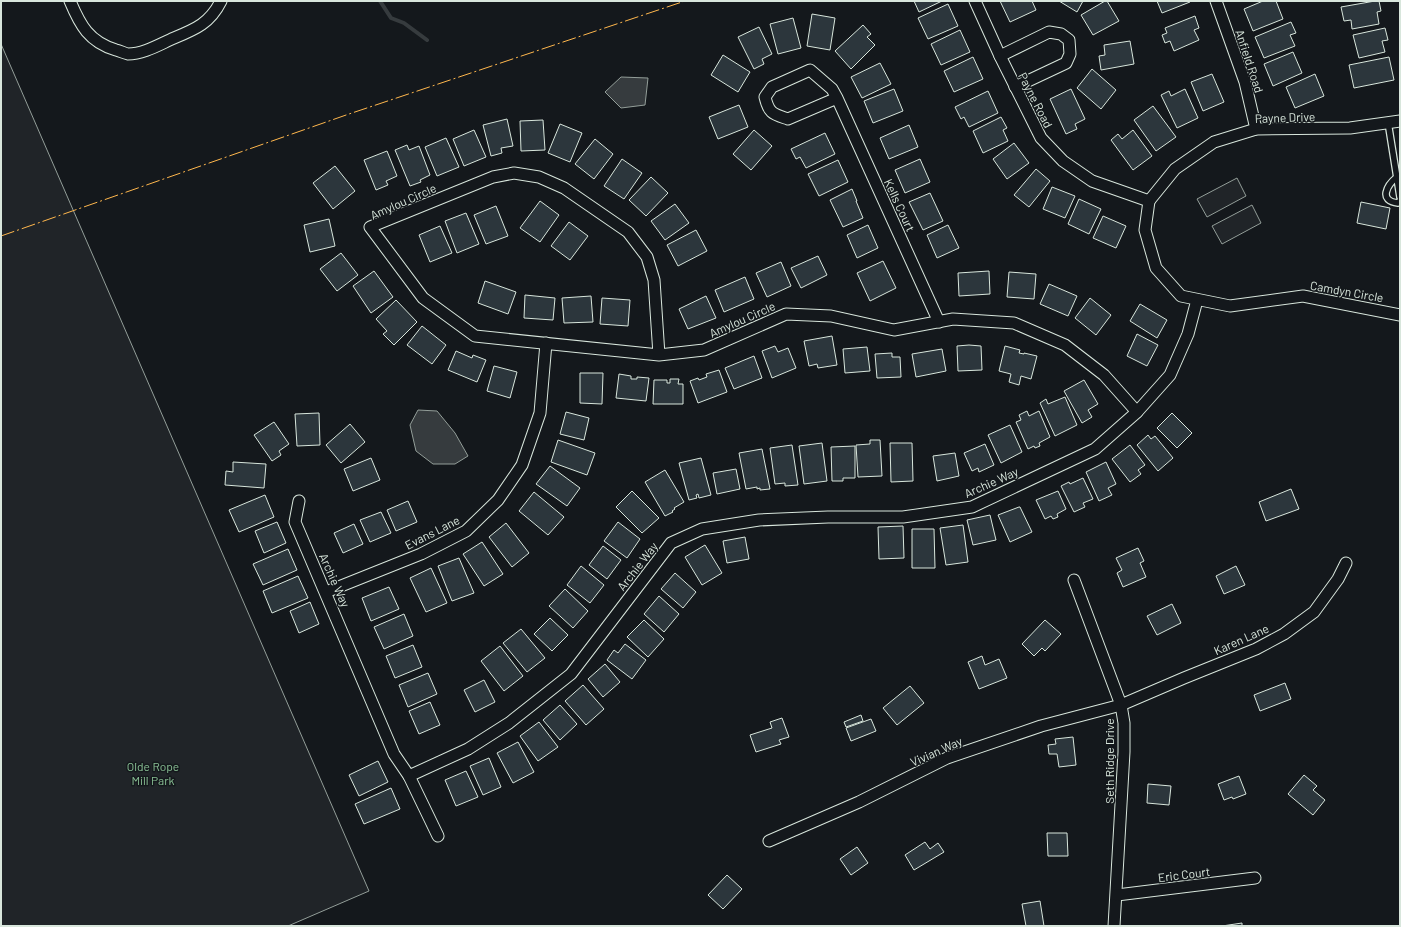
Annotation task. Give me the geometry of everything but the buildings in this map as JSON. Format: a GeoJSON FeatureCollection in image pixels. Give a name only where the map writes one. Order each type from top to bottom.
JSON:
{"type":"FeatureCollection","features":[{"type":"Feature","properties":{"kind":"street"},"geometry":{"type":"LineString","coordinates":[[70,1],[79,22],[90,36],[105,47],[128,54],[143,51],[197,29],[210,19],[221,1]]}},
{"type":"Feature","properties":{"kind":"street","name":"Payne Road"},"geometry":{"type":"LineString","coordinates":[[975,1],[1000,56],[1041,138],[1063,161],[1092,181],[1149,201]]}},
{"type":"Feature","properties":{"kind":"street","name":"Anfield Road"},"geometry":{"type":"LineString","coordinates":[[1216,1],[1245,82],[1256,129]]}},
{"type":"Feature","properties":{"kind":"street"},"geometry":{"type":"LineString","coordinates":[[1000,56],[1050,32],[1061,34],[1069,40],[1070,54],[1066,63],[1015,87]]}},
{"type":"Feature","properties":{"kind":"street","name":"Kells Court"},"geometry":{"type":"LineString","coordinates":[[837,98],[788,119],[775,114],[768,108],[766,97],[772,87],[810,70],[832,89],[837,98],[939,322]]}},
{"type":"Feature","properties":{"kind":"street","name":"Payne Drive"},"geometry":{"type":"LineString","coordinates":[[1149,201],[1175,169],[1214,142],[1256,129],[1350,128],[1400,121]]}},
{"type":"Feature","properties":{"kind":"street","name":"Amylou Circle"},"geometry":{"type":"LineString","coordinates":[[659,356],[654,280],[647,257],[628,232],[564,188],[539,177],[514,173],[493,178],[370,227],[423,298],[475,336],[659,356],[704,350],[786,314],[831,316],[894,330],[953,319],[1014,323],[1065,345],[1104,375],[1137,412]]}},
{"type":"Feature","properties":{"kind":"street","name":"Camdyn Circle"},"geometry":{"type":"LineString","coordinates":[[1149,201],[1146,230],[1156,268],[1181,296],[1230,306],[1303,296],[1400,315]]}},
{"type":"Feature","properties":{"kind":"street","name":"Archie Way"},"geometry":{"type":"LineString","coordinates":[[299,501],[295,522],[394,754],[409,776],[468,749],[509,723],[571,674],[671,543],[702,529],[759,520],[828,517],[903,518],[972,507],[1095,449],[1137,412],[1170,375],[1188,334],[1197,300]]}},
{"type":"Feature","properties":{"kind":"street","name":"Evans Lane"},"geometry":{"type":"LineString","coordinates":[[326,592],[421,554],[466,531],[498,500],[522,465],[540,413],[546,343]]}},
{"type":"Feature","properties":{"kind":"street","name":"Karen Lane"},"geometry":{"type":"LineString","coordinates":[[1121,705],[1256,649],[1284,634],[1314,612],[1338,579],[1346,563]]}},
{"type":"Feature","properties":{"kind":"street","name":"Seth Ridge Drive"},"geometry":{"type":"LineString","coordinates":[[1074,580],[1121,705],[1124,723],[1117,895],[1114,926]]}},
{"type":"Feature","properties":{"kind":"street","name":"Vivian Way"},"geometry":{"type":"LineString","coordinates":[[769,841],[859,802],[947,758],[1041,726],[1121,705]]}},
{"type":"Feature","properties":{"kind":"street"},"geometry":{"type":"LineString","coordinates":[[409,776],[438,836]]}},
{"type":"Feature","properties":{"kind":"street","name":"Eric Court"},"geometry":{"type":"LineString","coordinates":[[1117,895],[1255,878]]}},
{"type":"Feature","properties":{"kind":"lane"},"geometry":{"type":"LineString","coordinates":[[1388,122],[1400,197]]}},
{"type":"Feature","properties":{"kind":"lane"},"geometry":{"type":"LineString","coordinates":[[1397,177],[1386,188],[1386,194],[1394,203],[1400,202]]}},
{"type":"Feature","properties":{"kind":"green space","name":"Olde Rope Mill Park"},"geometry":{"type":"Polygon","coordinates":[[[1,44],[369,891],[288,926],[1,926],[1,44]]]}},
{"type":"Feature","properties":{"kind":"green space"},"geometry":{"type":"Polygon","coordinates":[[[1237,178],[1246,196],[1207,217],[1197,199],[1237,178]]]}},
{"type":"Feature","properties":{"kind":"green space"},"geometry":{"type":"Polygon","coordinates":[[[1252,205],[1261,223],[1222,244],[1212,226],[1252,205]]]}},
{"type":"Feature","properties":{"kind":"shaded area"},"geometry":{"type":"Polygon","coordinates":[[[621,77],[648,78],[645,105],[621,108],[605,92],[621,77]]]}},
{"type":"Feature","properties":{"kind":"shaded area"},"geometry":{"type":"Polygon","coordinates":[[[418,410],[437,411],[455,433],[468,456],[455,464],[433,464],[416,451],[410,425],[418,410]]]}},
{"type":"Feature","properties":{"kind":"waterway"},"geometry":{"type":"LineString","coordinates":[[380,1],[391,18],[404,23],[427,40]]}},
{"type":"Feature","properties":{"kind":"power"},"geometry":{"type":"LineString","coordinates":[[1,236],[349,114],[685,1]]}}]}
